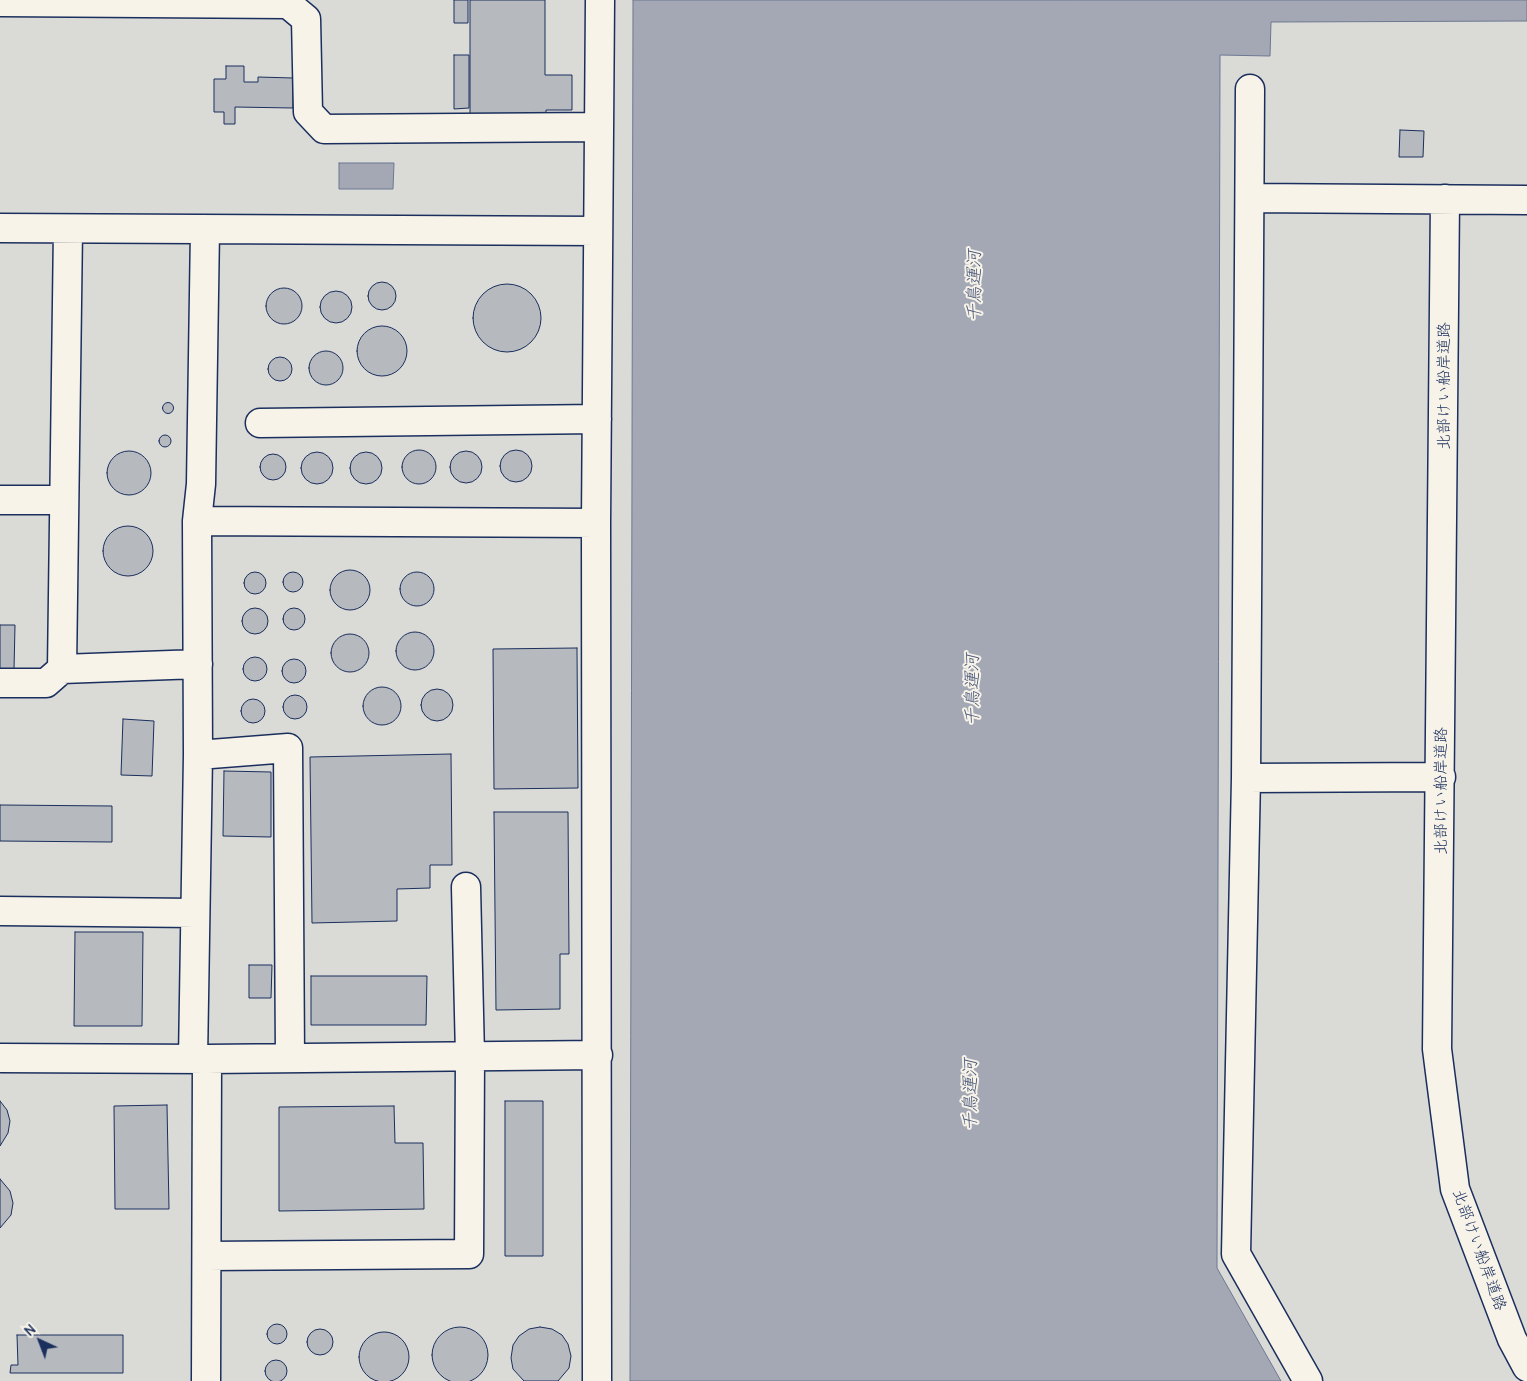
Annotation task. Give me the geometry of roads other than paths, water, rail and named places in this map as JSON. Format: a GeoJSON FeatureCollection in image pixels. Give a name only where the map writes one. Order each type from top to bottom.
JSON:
{"type":"FeatureCollection","features":[{"type":"Feature","properties":{"kind":"lane"},"geometry":{"type":"LineString","coordinates":[[598,1381],[596,523],[600,0]]}},
{"type":"Feature","properties":{"kind":"lane"},"geometry":{"type":"LineString","coordinates":[[0,2],[288,4],[306,19],[308,112],[324,129],[599,127]]}},
{"type":"Feature","properties":{"kind":"lane"},"geometry":{"type":"LineString","coordinates":[[1250,89],[1246,778],[1236,1254],[1308,1381]]}},
{"type":"Feature","properties":{"kind":"lane"},"geometry":{"type":"LineString","coordinates":[[1250,198],[1527,200]]}},
{"type":"Feature","properties":{"kind":"lane","name":"北部けい船岸道路"},"geometry":{"type":"LineString","coordinates":[[1445,200],[1437,1049],[1455,1189],[1512,1339],[1527,1367]]}},
{"type":"Feature","properties":{"kind":"lane"},"geometry":{"type":"LineString","coordinates":[[0,228],[598,231]]}},
{"type":"Feature","properties":{"kind":"lane"},"geometry":{"type":"LineString","coordinates":[[62,669],[68,229]]}},
{"type":"Feature","properties":{"kind":"lane"},"geometry":{"type":"LineString","coordinates":[[205,230],[201,484],[197,521],[198,755],[195,912],[207,1256],[206,1381]]}},
{"type":"Feature","properties":{"kind":"lane"},"geometry":{"type":"LineString","coordinates":[[260,423],[597,420]]}},
{"type":"Feature","properties":{"kind":"lane"},"geometry":{"type":"LineString","coordinates":[[0,500],[64,500]]}},
{"type":"Feature","properties":{"kind":"lane"},"geometry":{"type":"LineString","coordinates":[[197,521],[596,523]]}},
{"type":"Feature","properties":{"kind":"lane"},"geometry":{"type":"LineString","coordinates":[[0,683],[46,683],[62,669],[198,664]]}},
{"type":"Feature","properties":{"kind":"lane"},"geometry":{"type":"LineString","coordinates":[[198,755],[288,748],[290,1058]]}},
{"type":"Feature","properties":{"kind":"lane"},"geometry":{"type":"LineString","coordinates":[[1246,778],[1441,777]]}},
{"type":"Feature","properties":{"kind":"lane"},"geometry":{"type":"LineString","coordinates":[[207,1256],[469,1254],[470,1056],[466,887]]}},
{"type":"Feature","properties":{"kind":"lane"},"geometry":{"type":"LineString","coordinates":[[0,911],[195,912]]}},
{"type":"Feature","properties":{"kind":"lane"},"geometry":{"type":"LineString","coordinates":[[0,1058],[200,1059],[598,1055]]}},
{"type":"Feature","properties":{"kind":"water","name":"千鳥運河"},"geometry":{"type":"Polygon","coordinates":[[[633,0],[1527,0],[1527,21],[1271,22],[1270,56],[1220,55],[1217,1268],[1281,1381],[630,1381],[633,0]]]}},
{"type":"Feature","properties":{"kind":"water"},"geometry":{"type":"Polygon","coordinates":[[[339,163],[394,163],[393,189],[339,189],[339,163]]]}}]}
